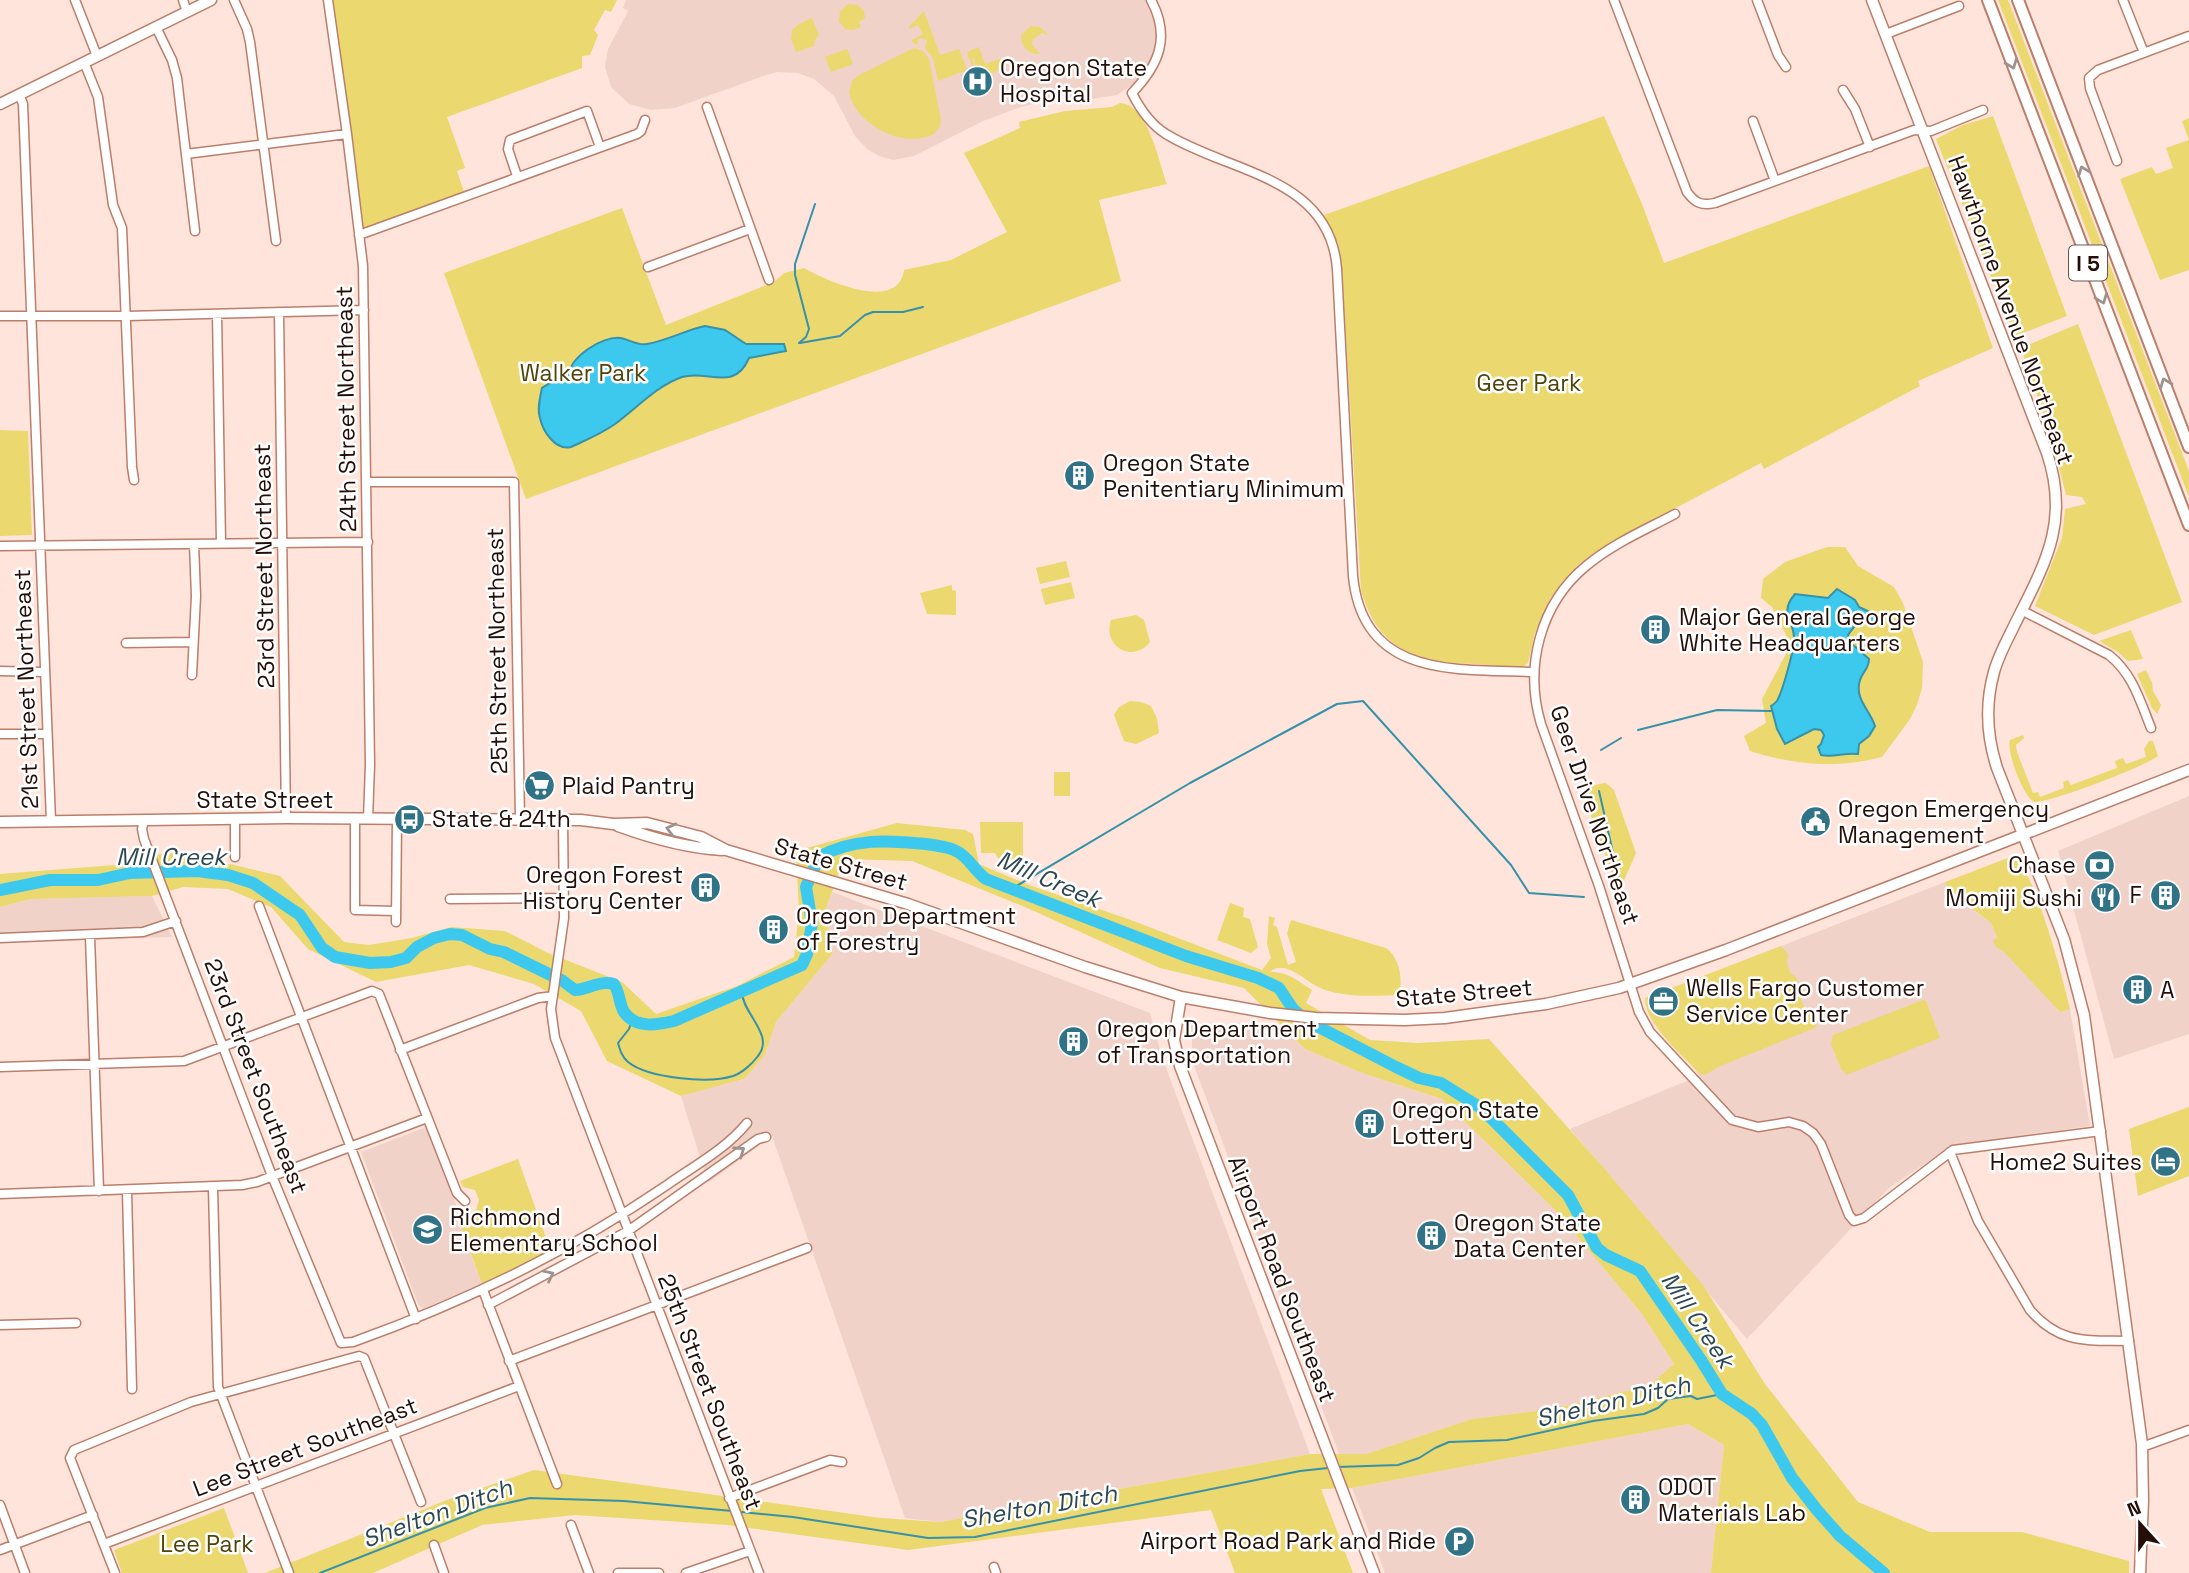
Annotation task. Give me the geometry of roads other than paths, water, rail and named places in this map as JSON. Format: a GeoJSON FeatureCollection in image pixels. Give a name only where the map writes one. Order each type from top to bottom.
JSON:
{"type":"FeatureCollection","features":[{"type":"Feature","properties":{"kind":"highway","name":"I 5"},"geometry":{"type":"LineString","coordinates":[[1988,0],[2189,525]]}},
{"type":"Feature","properties":{"kind":"highway","name":"I 5"},"geometry":{"type":"LineString","coordinates":[[2018,0],[2189,447]]}},
{"type":"Feature","properties":{"kind":"main road"},"geometry":{"type":"LineString","coordinates":[[0,104],[211,0]]}},
{"type":"Feature","properties":{"kind":"main road","name":"Hawthorne Avenue Northeast"},"geometry":{"type":"LineString","coordinates":[[1872,0],[2051,464],[2056,505],[2051,546],[2040,575],[1994,670],[1989,692],[1988,718],[1997,768],[2064,939],[2075,975],[2088,1041],[2142,1447],[2140,1573]]}},
{"type":"Feature","properties":{"kind":"main road","name":"State Street"},"geometry":{"type":"LineString","coordinates":[[0,821],[286,818],[647,823],[701,837],[726,850],[908,904],[1085,967],[1181,997],[1270,1013],[1339,1019],[1405,1020],[1473,1016],[1546,1004],[1630,984],[1726,950],[2189,770]]}},
{"type":"Feature","properties":{"kind":"main road","name":"Airport Road Southeast"},"geometry":{"type":"LineString","coordinates":[[1181,997],[1174,1032],[1176,1054],[1374,1573]]}},
{"type":"Feature","properties":{"kind":"street"},"geometry":{"type":"LineString","coordinates":[[75,0],[97,56]]}},
{"type":"Feature","properties":{"kind":"street"},"geometry":{"type":"LineString","coordinates":[[183,0],[187,12]]}},
{"type":"Feature","properties":{"kind":"street"},"geometry":{"type":"LineString","coordinates":[[234,0],[247,29],[276,241]]}},
{"type":"Feature","properties":{"kind":"street","name":"24th Street Northeast"},"geometry":{"type":"LineString","coordinates":[[328,0],[348,134],[364,310],[370,757],[368,819]]}},
{"type":"Feature","properties":{"kind":"street"},"geometry":{"type":"LineString","coordinates":[[1151,0],[1159,21],[1159,55],[1148,75],[1132,93],[1145,115],[1166,134],[1297,195],[1321,219],[1328,233],[1336,262],[1353,576],[1356,598],[1365,618],[1384,643],[1417,662],[1444,668],[1534,672]]}},
{"type":"Feature","properties":{"kind":"street"},"geometry":{"type":"LineString","coordinates":[[1615,0],[1687,192],[1703,205],[1715,203],[1914,130],[1931,131],[1983,110]]}},
{"type":"Feature","properties":{"kind":"street"},"geometry":{"type":"LineString","coordinates":[[1757,0],[1778,55],[1786,67]]}},
{"type":"Feature","properties":{"kind":"street"},"geometry":{"type":"LineString","coordinates":[[2123,0],[2144,52]]}},
{"type":"Feature","properties":{"kind":"street"},"geometry":{"type":"LineString","coordinates":[[1886,34],[1959,6]]}},
{"type":"Feature","properties":{"kind":"street"},"geometry":{"type":"LineString","coordinates":[[156,27],[174,67],[195,231]]}},
{"type":"Feature","properties":{"kind":"street"},"geometry":{"type":"LineString","coordinates":[[2117,161],[2090,88],[2089,78],[2095,72],[2189,36]]}},
{"type":"Feature","properties":{"kind":"street"},"geometry":{"type":"LineString","coordinates":[[84,62],[97,91],[113,205],[122,228],[134,480]]}},
{"type":"Feature","properties":{"kind":"street"},"geometry":{"type":"LineString","coordinates":[[1843,90],[1855,108],[1870,147]]}},
{"type":"Feature","properties":{"kind":"street","name":"21st Street Northeast"},"geometry":{"type":"LineString","coordinates":[[19,94],[23,104],[51,821]]}},
{"type":"Feature","properties":{"kind":"street"},"geometry":{"type":"LineString","coordinates":[[707,107],[769,280]]}},
{"type":"Feature","properties":{"kind":"street"},"geometry":{"type":"LineString","coordinates":[[517,176],[507,145],[510,140],[587,111],[600,146]]}},
{"type":"Feature","properties":{"kind":"street"},"geometry":{"type":"LineString","coordinates":[[359,234],[637,134],[645,120]]}},
{"type":"Feature","properties":{"kind":"street"},"geometry":{"type":"LineString","coordinates":[[1753,121],[1775,181]]}},
{"type":"Feature","properties":{"kind":"street"},"geometry":{"type":"LineString","coordinates":[[186,154],[348,134]]}},
{"type":"Feature","properties":{"kind":"street"},"geometry":{"type":"LineString","coordinates":[[649,267],[751,229]]}},
{"type":"Feature","properties":{"kind":"street"},"geometry":{"type":"LineString","coordinates":[[0,316],[364,310]]}},
{"type":"Feature","properties":{"kind":"street","name":"23rd Street Northeast"},"geometry":{"type":"LineString","coordinates":[[279,313],[286,818]]}},
{"type":"Feature","properties":{"kind":"street"},"geometry":{"type":"LineString","coordinates":[[217,314],[221,543]]}},
{"type":"Feature","properties":{"kind":"street","name":"25th Street Northeast"},"geometry":{"type":"LineString","coordinates":[[366,482],[514,482],[520,820]]}},
{"type":"Feature","properties":{"kind":"street","name":"Geer Drive Northeast"},"geometry":{"type":"LineString","coordinates":[[1675,514],[1606,551],[1569,582],[1541,631],[1534,672],[1535,698],[1541,724],[1596,875],[1639,1012],[1650,1032],[1728,1116],[1751,1127],[1789,1122],[1803,1126],[1817,1138],[1849,1215],[1854,1221],[1864,1218],[1950,1152]]}},
{"type":"Feature","properties":{"kind":"street"},"geometry":{"type":"LineString","coordinates":[[0,546],[368,542]]}},
{"type":"Feature","properties":{"kind":"street"},"geometry":{"type":"LineString","coordinates":[[192,675],[192,642],[196,615],[194,544]]}},
{"type":"Feature","properties":{"kind":"street"},"geometry":{"type":"LineString","coordinates":[[2021,610],[2120,663],[2134,686],[2151,729]]}},
{"type":"Feature","properties":{"kind":"street"},"geometry":{"type":"LineString","coordinates":[[126,643],[192,642]]}},
{"type":"Feature","properties":{"kind":"street"},"geometry":{"type":"LineString","coordinates":[[0,671],[44,672]]}},
{"type":"Feature","properties":{"kind":"street"},"geometry":{"type":"LineString","coordinates":[[0,734],[47,734]]}},
{"type":"Feature","properties":{"kind":"street"},"geometry":{"type":"LineString","coordinates":[[235,819],[235,857]]}},
{"type":"Feature","properties":{"kind":"street"},"geometry":{"type":"LineString","coordinates":[[355,819],[355,910],[396,911]]}},
{"type":"Feature","properties":{"kind":"street"},"geometry":{"type":"LineString","coordinates":[[396,922],[397,819]]}},
{"type":"Feature","properties":{"kind":"street","name":"23rd Street Southeast"},"geometry":{"type":"LineString","coordinates":[[144,820],[143,835],[272,1176],[341,1343],[353,1342],[416,1319]]}},
{"type":"Feature","properties":{"kind":"street","name":"25th Street Southeast"},"geometry":{"type":"LineString","coordinates":[[563,820],[563,937],[551,1009],[555,1038],[759,1573]]}},
{"type":"Feature","properties":{"kind":"street"},"geometry":{"type":"LineString","coordinates":[[450,900],[564,898]]}},
{"type":"Feature","properties":{"kind":"street"},"geometry":{"type":"LineString","coordinates":[[259,906],[416,1319],[557,1254],[622,1216],[736,1137],[747,1123]]}},
{"type":"Feature","properties":{"kind":"street"},"geometry":{"type":"LineString","coordinates":[[0,938],[143,932],[176,921]]}},
{"type":"Feature","properties":{"kind":"street"},"geometry":{"type":"LineString","coordinates":[[90,936],[99,1191]]}},
{"type":"Feature","properties":{"kind":"street"},"geometry":{"type":"LineString","coordinates":[[0,1067],[180,1061],[369,992],[376,992],[457,1193],[465,1201]]}},
{"type":"Feature","properties":{"kind":"street"},"geometry":{"type":"LineString","coordinates":[[400,1050],[538,998],[553,996]]}},
{"type":"Feature","properties":{"kind":"street"},"geometry":{"type":"LineString","coordinates":[[0,1194],[242,1185],[427,1118]]}},
{"type":"Feature","properties":{"kind":"street"},"geometry":{"type":"LineString","coordinates":[[2101,1131],[1962,1148],[1950,1152],[1978,1221],[2039,1321],[2059,1334],[2074,1339],[2092,1342],[2129,1341]]}},
{"type":"Feature","properties":{"kind":"street"},"geometry":{"type":"LineString","coordinates":[[488,1306],[628,1231],[758,1139],[766,1137]]}},
{"type":"Feature","properties":{"kind":"street"},"geometry":{"type":"LineString","coordinates":[[213,1188],[217,1381],[289,1573]]}},
{"type":"Feature","properties":{"kind":"street"},"geometry":{"type":"LineString","coordinates":[[127,1191],[132,1389]]}},
{"type":"Feature","properties":{"kind":"street"},"geometry":{"type":"LineString","coordinates":[[509,1361],[807,1248]]}},
{"type":"Feature","properties":{"kind":"street"},"geometry":{"type":"LineString","coordinates":[[483,1290],[556,1484]]}},
{"type":"Feature","properties":{"kind":"street"},"geometry":{"type":"LineString","coordinates":[[0,1325],[76,1323]]}},
{"type":"Feature","properties":{"kind":"street"},"geometry":{"type":"LineString","coordinates":[[115,1573],[72,1463],[71,1454],[78,1447],[186,1404],[363,1356],[421,1502]]}},
{"type":"Feature","properties":{"kind":"street","name":"Lee Street Southeast"},"geometry":{"type":"LineString","coordinates":[[104,1544],[519,1386]]}},
{"type":"Feature","properties":{"kind":"street"},"geometry":{"type":"LineString","coordinates":[[2142,1447],[2189,1430]]}},
{"type":"Feature","properties":{"kind":"street"},"geometry":{"type":"LineString","coordinates":[[729,1497],[830,1460],[842,1462]]}},
{"type":"Feature","properties":{"kind":"street"},"geometry":{"type":"LineString","coordinates":[[0,1505],[25,1573]]}},
{"type":"Feature","properties":{"kind":"street"},"geometry":{"type":"LineString","coordinates":[[0,1550],[93,1515]]}},
{"type":"Feature","properties":{"kind":"street"},"geometry":{"type":"LineString","coordinates":[[571,1525],[589,1573]]}},
{"type":"Feature","properties":{"kind":"street"},"geometry":{"type":"LineString","coordinates":[[434,1545],[444,1573]]}},
{"type":"Feature","properties":{"kind":"street"},"geometry":{"type":"LineString","coordinates":[[686,1573],[750,1551]]}},
{"type":"Feature","properties":{"kind":"street"},"geometry":{"type":"LineString","coordinates":[[618,1573],[659,1573]]}},
{"type":"Feature","properties":{"kind":"water"},"geometry":{"type":"Polygon","coordinates":[[[705,326],[725,330],[746,344],[784,344],[786,351],[749,358],[736,375],[719,378],[691,375],[673,381],[610,428],[571,447],[560,446],[547,434],[539,415],[542,388],[560,377],[569,375],[575,361],[588,349],[613,338],[647,344],[705,326]]]}},
{"type":"Feature","properties":{"kind":"water"},"geometry":{"type":"Polygon","coordinates":[[[1837,589],[1855,600],[1859,607],[1876,615],[1876,621],[1857,623],[1848,635],[1851,643],[1869,659],[1860,680],[1859,693],[1875,726],[1869,736],[1859,744],[1858,754],[1826,756],[1821,755],[1818,747],[1824,735],[1821,730],[1814,729],[1785,744],[1777,729],[1771,706],[1780,694],[1794,645],[1794,633],[1787,612],[1790,601],[1795,594],[1828,598],[1837,589]]]}},
{"type":"Feature","properties":{"kind":"waterway"},"geometry":{"type":"LineString","coordinates":[[799,343],[806,337],[809,329],[795,275],[795,264],[815,204]]}},
{"type":"Feature","properties":{"kind":"waterway"},"geometry":{"type":"LineString","coordinates":[[800,343],[840,336],[865,315],[873,312],[903,312],[923,307]]}},
{"type":"Feature","properties":{"kind":"waterway"},"geometry":{"type":"LineString","coordinates":[[1013,888],[1190,783],[1337,704],[1363,701],[1511,865],[1529,893],[1584,897]]}},
{"type":"Feature","properties":{"kind":"waterway"},"geometry":{"type":"LineString","coordinates":[[1638,730],[1717,710],[1771,711]]}},
{"type":"Feature","properties":{"kind":"waterway"},"geometry":{"type":"LineString","coordinates":[[1601,750],[1621,738]]}},
{"type":"Feature","properties":{"kind":"waterway"},"geometry":{"type":"LineString","coordinates":[[1599,791],[1619,879]]}},
{"type":"Feature","properties":{"kind":"waterway","name":"Mill Creek"},"geometry":{"type":"LineString","coordinates":[[0,890],[50,880],[98,880],[130,873],[197,871],[228,875],[253,883],[300,915],[322,948],[335,957],[370,963],[391,962],[406,958],[417,947],[434,938],[450,934],[462,935],[490,949],[504,952],[563,981],[575,990],[604,983],[614,984],[624,1012],[634,1021],[654,1024],[674,1021],[802,965],[807,954],[812,923],[806,887],[819,857],[844,846],[885,841],[951,848],[986,879],[1186,956],[1258,978],[1279,988],[1293,1009],[1307,1021],[1419,1078],[1441,1083],[1481,1108],[1568,1195],[1597,1248],[1640,1271],[1722,1394],[1752,1414],[1762,1425],[1792,1478],[1817,1510],[1840,1536],[1884,1573]]}},
{"type":"Feature","properties":{"kind":"waterway"},"geometry":{"type":"LineString","coordinates":[[632,1020],[629,1029],[618,1043],[624,1058],[637,1068],[679,1078],[709,1079],[733,1076],[758,1056],[763,1040],[742,993]]}},
{"type":"Feature","properties":{"kind":"waterway","name":"Shelton Ditch"},"geometry":{"type":"LineString","coordinates":[[1337,1467],[1398,1465],[1419,1458],[1449,1442],[1507,1440],[1593,1421],[1644,1414],[1658,1408],[1668,1399],[1691,1396],[1697,1399],[1722,1394]]}},
{"type":"Feature","properties":{"kind":"waterway","name":"Shelton Ditch"},"geometry":{"type":"LineString","coordinates":[[741,1512],[793,1517],[928,1538],[975,1537],[1300,1471],[1328,1468]]}},
{"type":"Feature","properties":{"kind":"waterway","name":"Shelton Ditch"},"geometry":{"type":"LineString","coordinates":[[320,1573],[485,1508],[530,1498],[624,1501],[732,1511]]}},
{"type":"Feature","properties":{"kind":"place","name":"Oregon State Hospital"},"geometry":{"type":"Point","coordinates":[977,81]}},
{"type":"Feature","properties":{"kind":"place","name":"Oregon State Penitentiary Minimum"},"geometry":{"type":"Point","coordinates":[1080,476]}},
{"type":"Feature","properties":{"kind":"place","name":"Major General George White Headquarters"},"geometry":{"type":"Point","coordinates":[1656,630]}},
{"type":"Feature","properties":{"kind":"place","name":"Plaid Pantry"},"geometry":{"type":"Point","coordinates":[539,786]}},
{"type":"Feature","properties":{"kind":"place","name":"State & 24th"},"geometry":{"type":"Point","coordinates":[409,819]}},
{"type":"Feature","properties":{"kind":"place","name":"Oregon Emergency Management"},"geometry":{"type":"Point","coordinates":[1815,822]}},
{"type":"Feature","properties":{"kind":"place","name":"Chase"},"geometry":{"type":"Point","coordinates":[2099,865]}},
{"type":"Feature","properties":{"kind":"place","name":"Oregon Forest History Center"},"geometry":{"type":"Point","coordinates":[706,888]}},
{"type":"Feature","properties":{"kind":"place","name":"F"},"geometry":{"type":"Point","coordinates":[2165,895]}},
{"type":"Feature","properties":{"kind":"place","name":"Momiji Sushi"},"geometry":{"type":"Point","coordinates":[2105,898]}},
{"type":"Feature","properties":{"kind":"place","name":"Oregon Department of Forestry"},"geometry":{"type":"Point","coordinates":[773,929]}},
{"type":"Feature","properties":{"kind":"place","name":"A"},"geometry":{"type":"Point","coordinates":[2137,990]}},
{"type":"Feature","properties":{"kind":"place","name":"Wells Fargo Customer Service Center"},"geometry":{"type":"Point","coordinates":[1663,1001]}},
{"type":"Feature","properties":{"kind":"place","name":"Oregon Department of Transportation"},"geometry":{"type":"Point","coordinates":[1074,1042]}},
{"type":"Feature","properties":{"kind":"place","name":"Oregon State Lottery"},"geometry":{"type":"Point","coordinates":[1369,1123]}},
{"type":"Feature","properties":{"kind":"place","name":"Home2 Suites"},"geometry":{"type":"Point","coordinates":[2165,1162]}},
{"type":"Feature","properties":{"kind":"place","name":"Richmond Elementary School"},"geometry":{"type":"Point","coordinates":[427,1230]}},
{"type":"Feature","properties":{"kind":"place","name":"Oregon State Data Center"},"geometry":{"type":"Point","coordinates":[1431,1236]}},
{"type":"Feature","properties":{"kind":"place","name":"ODOT Materials Lab"},"geometry":{"type":"Point","coordinates":[1635,1500]}},
{"type":"Feature","properties":{"kind":"place","name":"Airport Road Park and Ride"},"geometry":{"type":"Point","coordinates":[1459,1541]}},
{"type":"Feature","properties":{"kind":"park label","name":"Walker Park"},"geometry":{"type":"Point","coordinates":[583,373]}},
{"type":"Feature","properties":{"kind":"park label","name":"Geer Park"},"geometry":{"type":"Point","coordinates":[1529,383]}},
{"type":"Feature","properties":{"kind":"park label","name":"Lee Park"},"geometry":{"type":"Point","coordinates":[207,1544]}}]}
